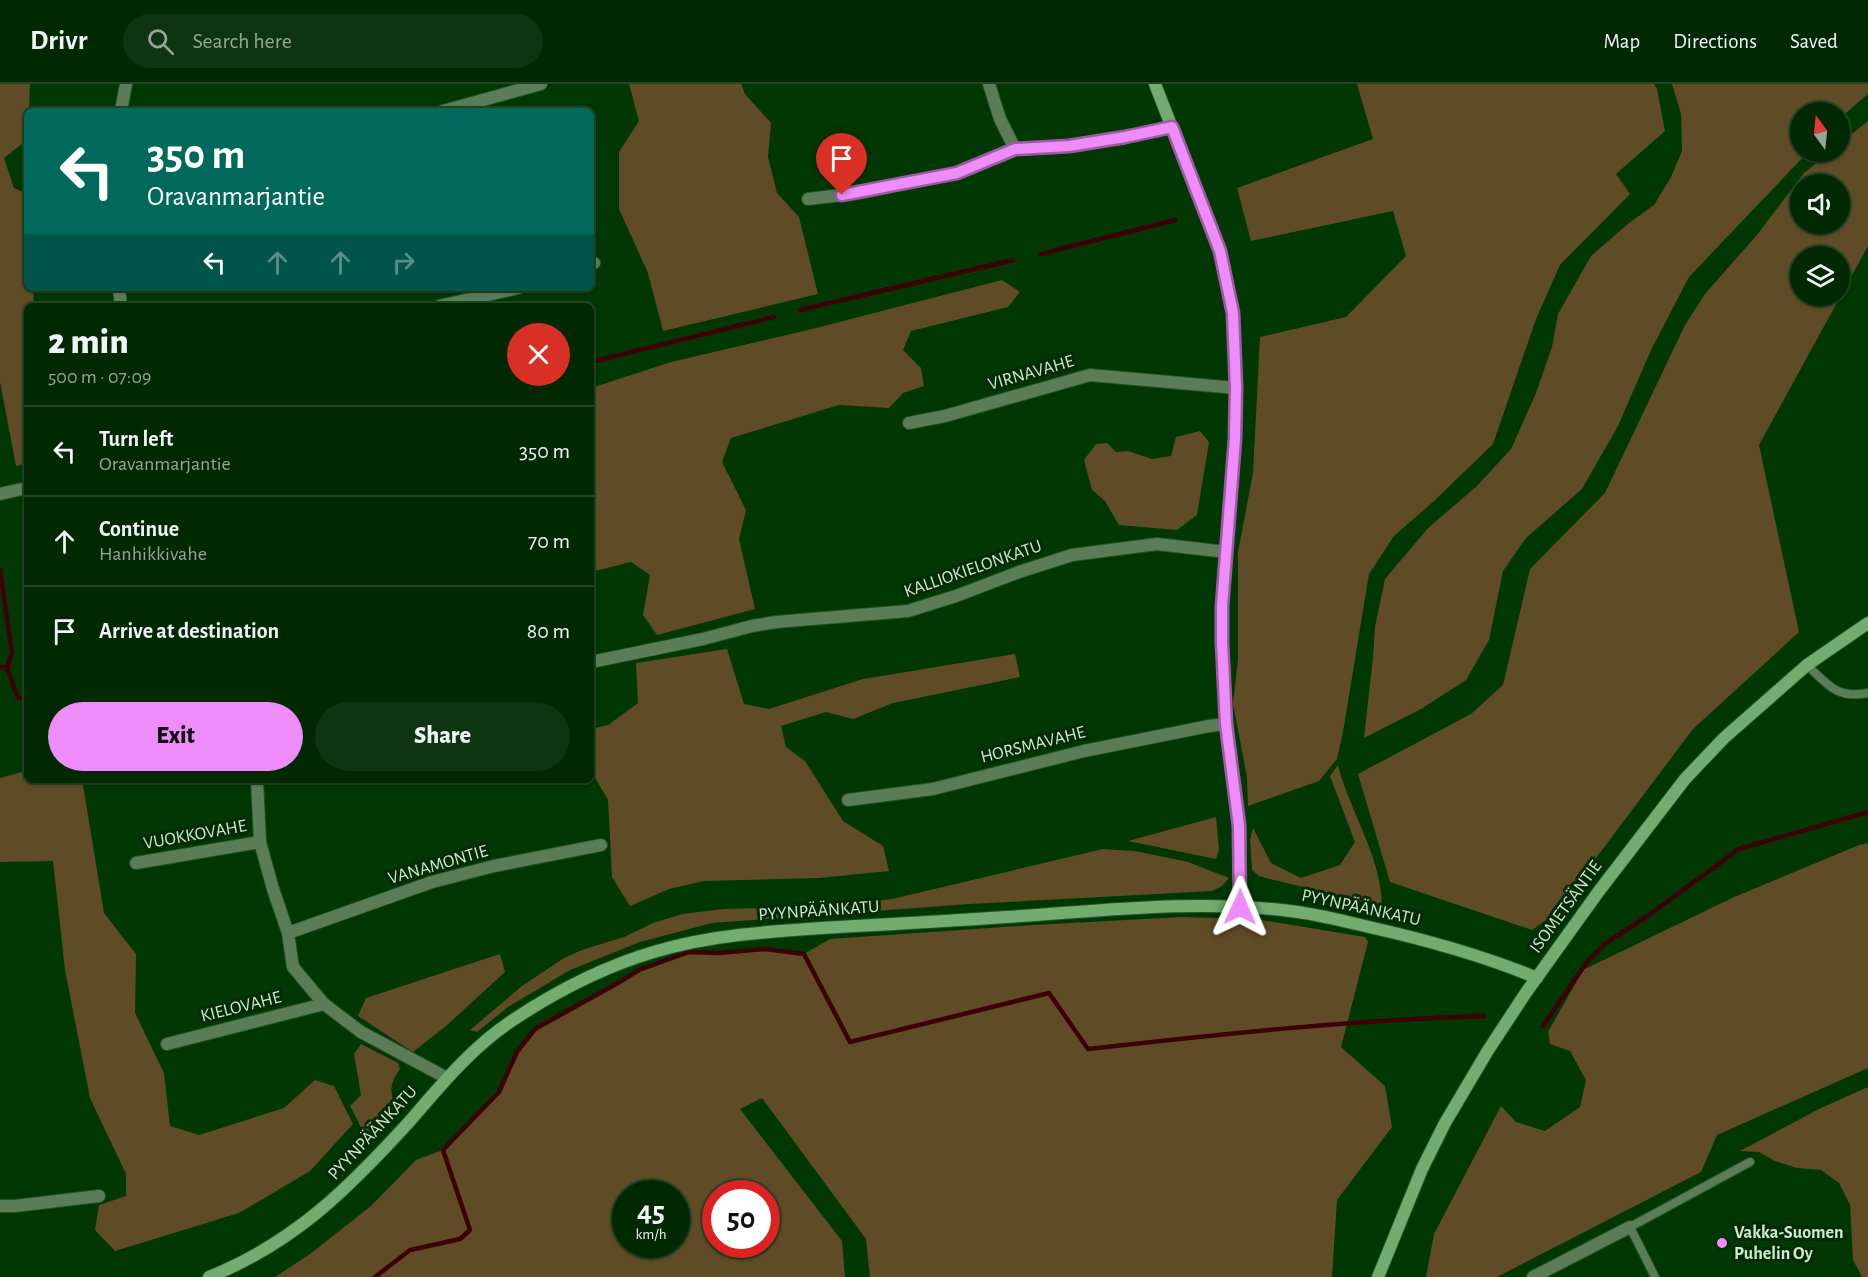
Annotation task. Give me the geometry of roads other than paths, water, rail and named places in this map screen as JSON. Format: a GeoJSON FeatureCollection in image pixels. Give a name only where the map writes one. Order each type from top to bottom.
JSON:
{"type":"FeatureCollection","features":[{"type":"Feature","properties":{"kind":"main road"},"geometry":{"type":"LineString","coordinates":[[1155,84],[1214,235],[1227,276],[1233,313],[1236,388],[1232,488],[1222,606],[1222,643],[1226,724],[1239,826],[1240,907]]}},
{"type":"Feature","properties":{"kind":"main road","name":"ISOMETSÄNTIE"},"geometry":{"type":"LineString","coordinates":[[1378,1277],[1422,1169],[1445,1123],[1487,1052],[1599,891],[1684,779],[1724,738],[1807,664],[1868,623]]}},
{"type":"Feature","properties":{"kind":"main road","name":"PYYNPÄÄNKATU"},"geometry":{"type":"LineString","coordinates":[[209,1277],[265,1250],[302,1225],[337,1197],[475,1049],[508,1023],[574,983],[614,966],[658,951],[707,939],[769,931],[1191,906],[1240,907],[1290,911],[1384,930],[1445,945],[1502,963],[1537,978]]}},
{"type":"Feature","properties":{"kind":"street"},"geometry":{"type":"LineString","coordinates":[[122,108],[126,84]]}},
{"type":"Feature","properties":{"kind":"street"},"geometry":{"type":"LineString","coordinates":[[454,108],[541,84]]}},
{"type":"Feature","properties":{"kind":"street"},"geometry":{"type":"LineString","coordinates":[[989,84],[1000,119],[1015,149]]}},
{"type":"Feature","properties":{"kind":"street"},"geometry":{"type":"LineString","coordinates":[[808,199],[859,193],[957,173],[1015,149],[1069,146],[1172,127]]}},
{"type":"Feature","properties":{"kind":"street"},"geometry":{"type":"LineString","coordinates":[[452,303],[505,291]]}},
{"type":"Feature","properties":{"kind":"street","name":"VIRNAVAHE"},"geometry":{"type":"LineString","coordinates":[[909,423],[945,416],[1090,375],[1236,388]]}},
{"type":"Feature","properties":{"kind":"street"},"geometry":{"type":"LineString","coordinates":[[0,494],[24,489]]}},
{"type":"Feature","properties":{"kind":"street","name":"KALLIOKIELONKATU"},"geometry":{"type":"LineString","coordinates":[[594,661],[752,626],[908,611],[956,597],[1019,572],[1072,555],[1157,544],[1226,552]]}},
{"type":"Feature","properties":{"kind":"street","name":"HORSMAVAHE"},"geometry":{"type":"LineString","coordinates":[[849,800],[933,789],[1084,751],[1226,724]]}},
{"type":"Feature","properties":{"kind":"street"},"geometry":{"type":"LineString","coordinates":[[257,783],[260,842],[288,933],[293,967],[324,1004],[362,1032],[447,1078]]}},
{"type":"Feature","properties":{"kind":"street","name":"VUOKKOVAHE"},"geometry":{"type":"LineString","coordinates":[[136,863],[260,842]]}},
{"type":"Feature","properties":{"kind":"street","name":"VANAMONTIE"},"geometry":{"type":"LineString","coordinates":[[288,933],[432,882],[601,844]]}},
{"type":"Feature","properties":{"kind":"street","name":"KIELOVAHE"},"geometry":{"type":"LineString","coordinates":[[167,1044],[324,1004]]}},
{"type":"Feature","properties":{"kind":"street"},"geometry":{"type":"LineString","coordinates":[[0,1206],[99,1196]]}},
{"type":"Feature","properties":{"kind":"street"},"geometry":{"type":"LineString","coordinates":[[1533,1277],[1630,1227]]}},
{"type":"Feature","properties":{"kind":"lane"},"geometry":{"type":"LineString","coordinates":[[1807,664],[1837,692],[1852,696],[1868,693]]}},
{"type":"Feature","properties":{"kind":"lane"},"geometry":{"type":"LineString","coordinates":[[1655,1277],[1630,1227],[1750,1161]]}},
{"type":"Feature","properties":{"kind":"waterway"},"geometry":{"type":"LineString","coordinates":[[1041,254],[1175,220]]}},
{"type":"Feature","properties":{"kind":"waterway"},"geometry":{"type":"LineString","coordinates":[[800,310],[1013,260]]}},
{"type":"Feature","properties":{"kind":"waterway"},"geometry":{"type":"LineString","coordinates":[[594,361],[774,317]]}},
{"type":"Feature","properties":{"kind":"waterway"},"geometry":{"type":"LineString","coordinates":[[0,570],[12,653],[7,668]]}},
{"type":"Feature","properties":{"kind":"waterway"},"geometry":{"type":"LineString","coordinates":[[0,667],[7,668],[18,698],[24,698]]}},
{"type":"Feature","properties":{"kind":"waterway"},"geometry":{"type":"LineString","coordinates":[[1543,1026],[1587,962],[1605,944],[1739,849],[1868,812]]}},
{"type":"Feature","properties":{"kind":"waterway"},"geometry":{"type":"LineString","coordinates":[[375,1277],[410,1250],[460,1239],[470,1230],[443,1150],[499,1092],[517,1052],[535,1029],[639,970],[689,952],[719,953],[765,949],[804,954],[850,1042],[1049,993],[1088,1049],[1336,1024],[1485,1016]]}},
{"type":"Feature","properties":{"kind":"place","name":"Vakka-Suomen Puhelin Oy"},"geometry":{"type":"Point","coordinates":[1722,1243]}}]}
